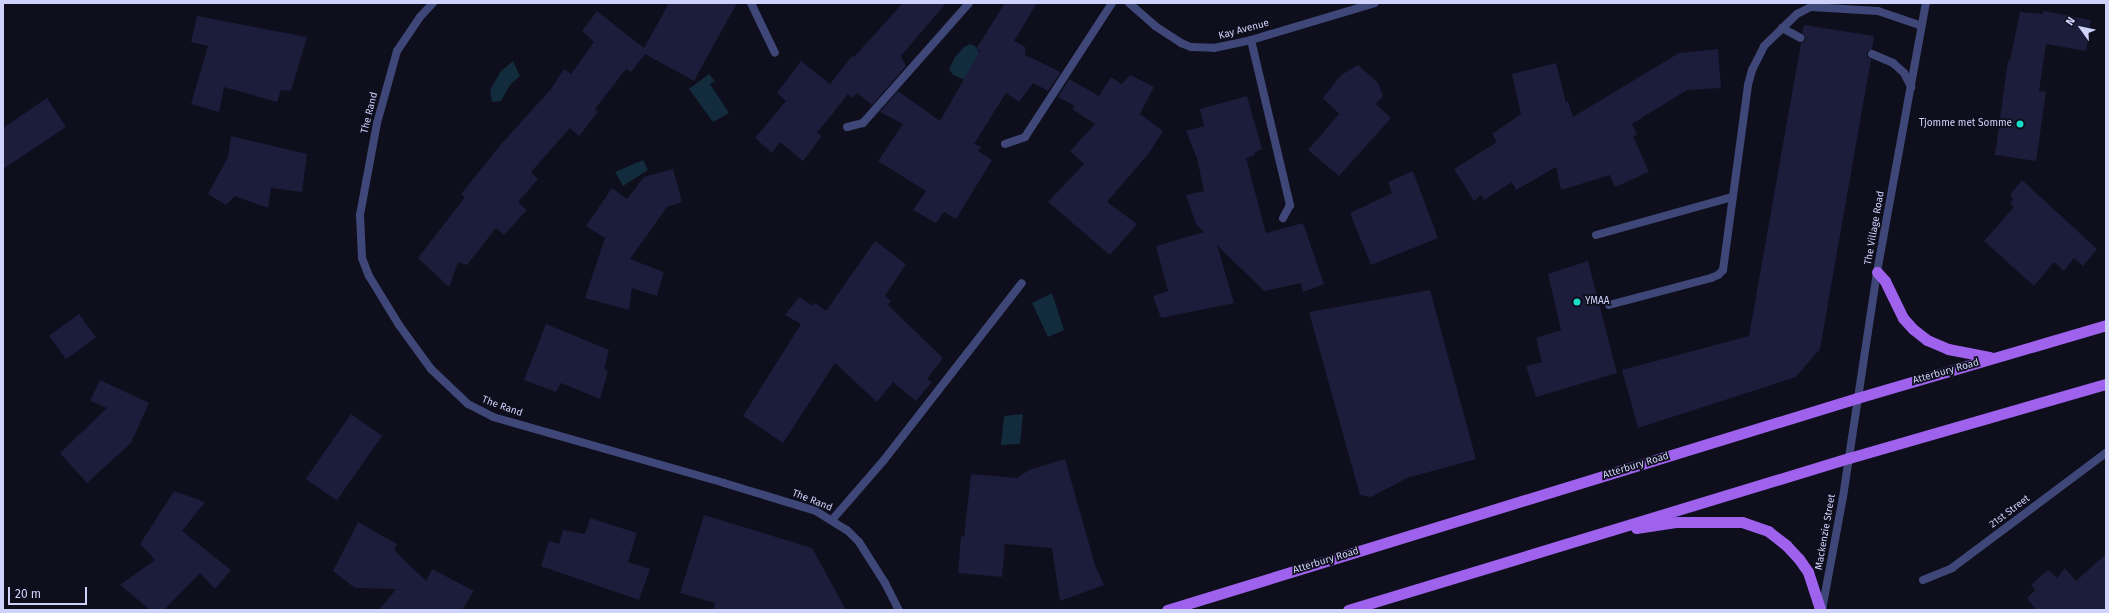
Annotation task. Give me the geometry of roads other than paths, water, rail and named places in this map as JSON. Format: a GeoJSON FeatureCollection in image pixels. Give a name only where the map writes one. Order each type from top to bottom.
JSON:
{"type":"FeatureCollection","features":[{"type":"Feature","properties":{"kind":"main road"},"geometry":{"type":"LineString","coordinates":[[1877,272],[1885,281],[1903,318],[1927,340],[1948,349],[1967,354],[1995,358]]}},
{"type":"Feature","properties":{"kind":"main road","name":"Atterbury Road"},"geometry":{"type":"LineString","coordinates":[[1167,610],[1857,398],[2106,325]]}},
{"type":"Feature","properties":{"kind":"main road"},"geometry":{"type":"LineString","coordinates":[[1348,610],[1849,458],[2106,384]]}},
{"type":"Feature","properties":{"kind":"main road"},"geometry":{"type":"LineString","coordinates":[[1600,533],[1676,522],[1742,522],[1768,531],[1786,544],[1808,572],[1821,610]]}},
{"type":"Feature","properties":{"kind":"street","name":"The Rand"},"geometry":{"type":"LineString","coordinates":[[433,3],[413,27],[397,52],[377,123],[360,215],[362,258],[369,276],[399,325],[431,369],[468,404],[493,417],[816,511],[832,520],[858,542],[885,583],[899,610]]}},
{"type":"Feature","properties":{"kind":"street"},"geometry":{"type":"LineString","coordinates":[[751,3],[775,53]]}},
{"type":"Feature","properties":{"kind":"street"},"geometry":{"type":"LineString","coordinates":[[847,127],[863,123],[969,3]]}},
{"type":"Feature","properties":{"kind":"street"},"geometry":{"type":"LineString","coordinates":[[1005,144],[1025,137],[1112,3]]}},
{"type":"Feature","properties":{"kind":"street","name":"Kay Avenue"},"geometry":{"type":"LineString","coordinates":[[1129,3],[1164,32],[1191,47],[1214,48],[1250,40],[1375,3]]}},
{"type":"Feature","properties":{"kind":"street","name":"The Village Road"},"geometry":{"type":"LineString","coordinates":[[1849,458],[1877,272],[1926,3]]}},
{"type":"Feature","properties":{"kind":"street"},"geometry":{"type":"LineString","coordinates":[[1609,306],[1718,275],[1725,264],[1732,197],[1748,85],[1752,70],[1764,46],[1797,14],[1811,5],[1878,10],[1922,26]]}},
{"type":"Feature","properties":{"kind":"street"},"geometry":{"type":"LineString","coordinates":[[1782,28],[1802,38]]}},
{"type":"Feature","properties":{"kind":"street"},"geometry":{"type":"LineString","coordinates":[[1250,40],[1290,205],[1283,218]]}},
{"type":"Feature","properties":{"kind":"street"},"geometry":{"type":"LineString","coordinates":[[1872,54],[1893,63],[1904,73],[1911,87]]}},
{"type":"Feature","properties":{"kind":"street"},"geometry":{"type":"LineString","coordinates":[[1596,235],[1732,197]]}},
{"type":"Feature","properties":{"kind":"street"},"geometry":{"type":"LineString","coordinates":[[832,520],[884,460],[1022,283]]}},
{"type":"Feature","properties":{"kind":"street","name":"21st Street"},"geometry":{"type":"LineString","coordinates":[[1923,580],[1952,568],[2106,453]]}},
{"type":"Feature","properties":{"kind":"street","name":"Mackenzie Street"},"geometry":{"type":"LineString","coordinates":[[1821,610],[1849,458]]}},
{"type":"Feature","properties":{"kind":"water"},"geometry":{"type":"Polygon","coordinates":[[[970,44],[975,46],[980,54],[965,80],[953,75],[949,69],[955,57],[964,47],[970,44]]]}},
{"type":"Feature","properties":{"kind":"water"},"geometry":{"type":"Polygon","coordinates":[[[513,61],[520,76],[510,85],[501,101],[492,102],[490,90],[501,71],[513,61]]]}},
{"type":"Feature","properties":{"kind":"water"},"geometry":{"type":"Polygon","coordinates":[[[709,74],[715,81],[710,84],[729,113],[713,122],[689,89],[709,74]]]}},
{"type":"Feature","properties":{"kind":"water"},"geometry":{"type":"Polygon","coordinates":[[[643,160],[648,170],[623,186],[615,172],[643,160]]]}},
{"type":"Feature","properties":{"kind":"water"},"geometry":{"type":"Polygon","coordinates":[[[1052,293],[1064,330],[1048,337],[1032,303],[1052,293]]]}},
{"type":"Feature","properties":{"kind":"water"},"geometry":{"type":"Polygon","coordinates":[[[1023,414],[1020,444],[1001,445],[1004,416],[1023,414]]]}},
{"type":"Feature","properties":{"kind":"place","name":"Tjomme met Somme"},"geometry":{"type":"Point","coordinates":[2020,124]}},
{"type":"Feature","properties":{"kind":"place","name":"YMAA"},"geometry":{"type":"Point","coordinates":[1577,302]}}]}
